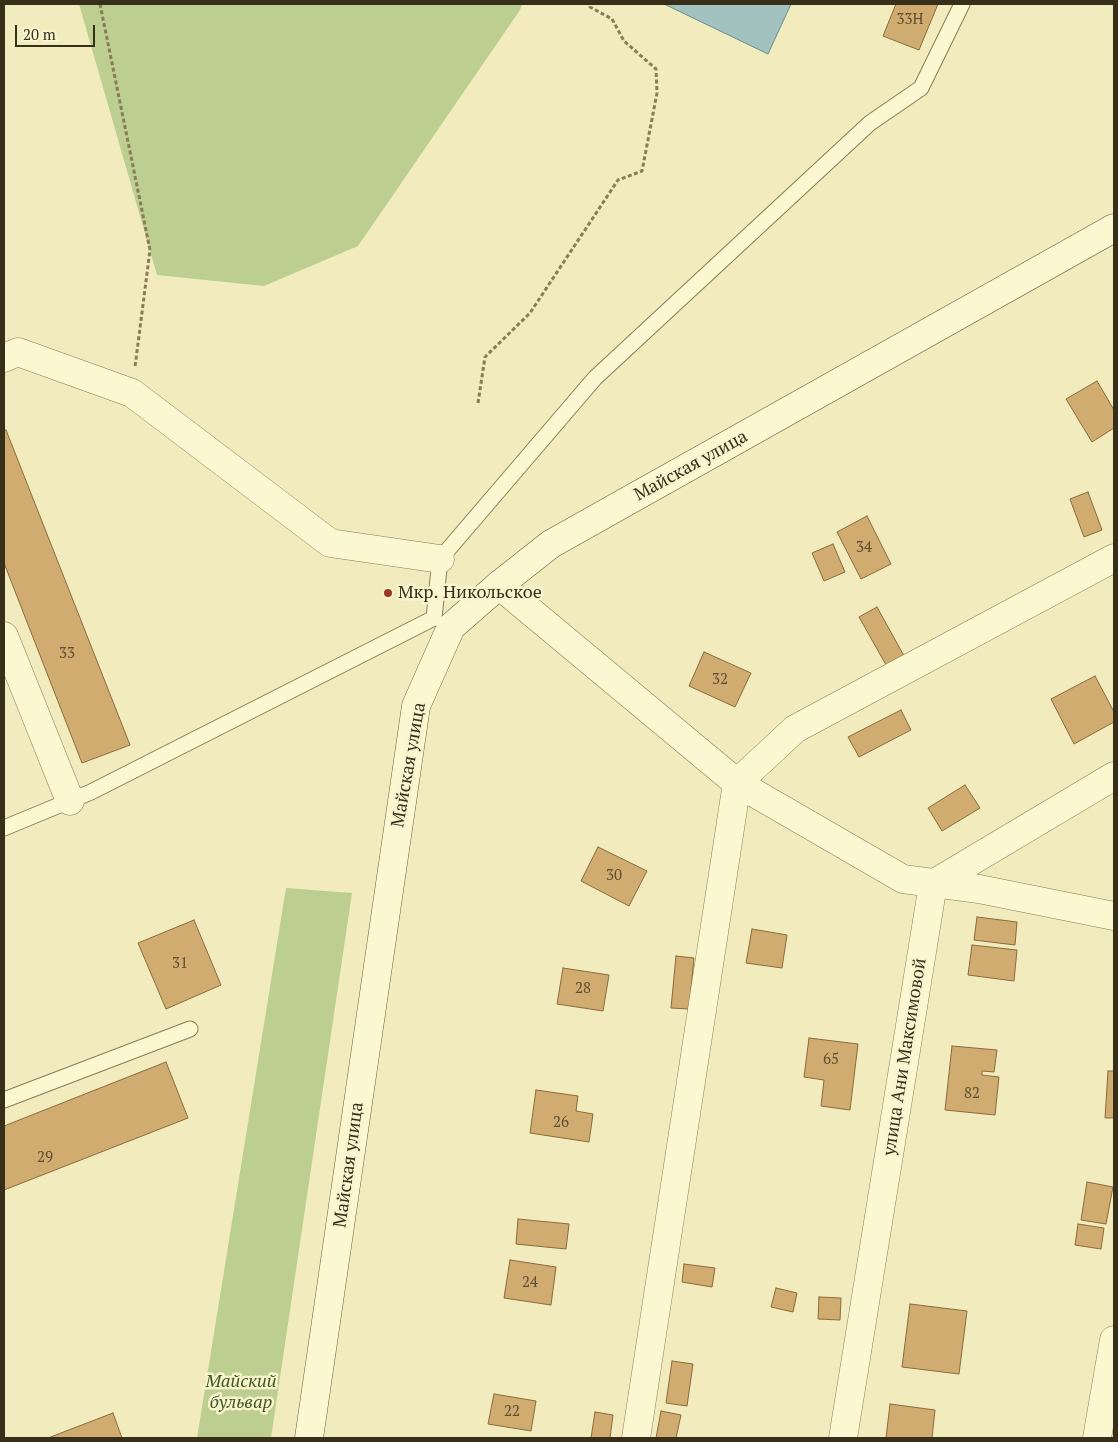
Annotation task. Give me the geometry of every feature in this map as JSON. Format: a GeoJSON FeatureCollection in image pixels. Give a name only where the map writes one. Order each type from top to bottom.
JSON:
{"type":"FeatureCollection","features":[{"type":"Feature","properties":{"kind":"street","name":"Майская улица"},"geometry":{"type":"LineString","coordinates":[[309,1438],[416,706],[442,623],[499,585],[552,544],[1114,228]]}},
{"type":"Feature","properties":{"kind":"street"},"geometry":{"type":"LineString","coordinates":[[4,358],[18,352],[132,393],[330,543],[440,559]]}},
{"type":"Feature","properties":{"kind":"street"},"geometry":{"type":"LineString","coordinates":[[636,1438],[737,783],[795,729],[1114,558]]}},
{"type":"Feature","properties":{"kind":"street"},"geometry":{"type":"LineString","coordinates":[[499,585],[737,783],[903,879],[979,889],[1114,916]]}},
{"type":"Feature","properties":{"kind":"street"},"geometry":{"type":"LineString","coordinates":[[4,636],[70,801]]}},
{"type":"Feature","properties":{"kind":"street"},"geometry":{"type":"LineString","coordinates":[[933,884],[1114,776]]}},
{"type":"Feature","properties":{"kind":"street","name":"улица Ани Максимовой"},"geometry":{"type":"LineString","coordinates":[[842,1438],[933,884]]}},
{"type":"Feature","properties":{"kind":"street"},"geometry":{"type":"LineString","coordinates":[[1097,1438],[1114,1340]]}},
{"type":"Feature","properties":{"kind":"lane"},"geometry":{"type":"LineString","coordinates":[[4,828],[91,792],[442,623],[440,559],[595,378],[870,123],[921,88],[962,4]]}},
{"type":"Feature","properties":{"kind":"lane"},"geometry":{"type":"LineString","coordinates":[[4,1100],[190,1029]]}},
{"type":"Feature","properties":{"kind":"path"},"geometry":{"type":"LineString","coordinates":[[100,4],[150,250],[132,393]]}},
{"type":"Feature","properties":{"kind":"path"},"geometry":{"type":"LineString","coordinates":[[478,403],[485,357],[530,313],[618,180],[642,171],[657,93],[656,68],[624,41],[612,19],[590,7],[590,4]]}},
{"type":"Feature","properties":{"kind":"green space"},"geometry":{"type":"Polygon","coordinates":[[[79,4],[522,4],[520,10],[358,246],[264,286],[157,275],[79,4]]]}},
{"type":"Feature","properties":{"kind":"green space","name":"Майский бульвар"},"geometry":{"type":"Polygon","coordinates":[[[286,888],[352,893],[271,1438],[197,1438],[286,888]]]}},
{"type":"Feature","properties":{"kind":"water"},"geometry":{"type":"Polygon","coordinates":[[[664,4],[791,4],[768,54],[664,4]]]}},
{"type":"Feature","properties":{"kind":"building"},"geometry":{"type":"Polygon","coordinates":[[[896,4],[938,4],[919,50],[883,36],[896,4]]]}},
{"type":"Feature","properties":{"kind":"building"},"geometry":{"type":"Polygon","coordinates":[[[1097,381],[1114,410],[1114,428],[1092,442],[1066,399],[1097,381]]]}},
{"type":"Feature","properties":{"kind":"building"},"geometry":{"type":"Polygon","coordinates":[[[6,430],[130,745],[82,763],[4,563],[4,431],[6,430]]]}},
{"type":"Feature","properties":{"kind":"building"},"geometry":{"type":"Polygon","coordinates":[[[1088,492],[1102,530],[1084,537],[1070,499],[1088,492]]]}},
{"type":"Feature","properties":{"kind":"building"},"geometry":{"type":"Polygon","coordinates":[[[867,516],[891,564],[861,579],[837,532],[867,516]]]}},
{"type":"Feature","properties":{"kind":"building"},"geometry":{"type":"Polygon","coordinates":[[[833,544],[845,572],[824,581],[812,553],[833,544]]]}},
{"type":"Feature","properties":{"kind":"building"},"geometry":{"type":"Polygon","coordinates":[[[877,607],[908,663],[890,672],[859,617],[877,607]]]}},
{"type":"Feature","properties":{"kind":"building"},"geometry":{"type":"Polygon","coordinates":[[[704,652],[751,673],[735,707],[689,686],[704,652]]]}},
{"type":"Feature","properties":{"kind":"building"},"geometry":{"type":"Polygon","coordinates":[[[1095,676],[1114,712],[1114,722],[1074,744],[1051,699],[1095,676]]]}},
{"type":"Feature","properties":{"kind":"building"},"geometry":{"type":"Polygon","coordinates":[[[901,710],[911,730],[859,757],[848,737],[901,710]]]}},
{"type":"Feature","properties":{"kind":"building"},"geometry":{"type":"Polygon","coordinates":[[[965,785],[980,808],[942,831],[928,808],[965,785]]]}},
{"type":"Feature","properties":{"kind":"building"},"geometry":{"type":"Polygon","coordinates":[[[598,847],[647,871],[629,906],[581,881],[598,847]]]}},
{"type":"Feature","properties":{"kind":"building"},"geometry":{"type":"Polygon","coordinates":[[[977,917],[1017,922],[1015,945],[974,940],[977,917]]]}},
{"type":"Feature","properties":{"kind":"building"},"geometry":{"type":"Polygon","coordinates":[[[194,920],[221,985],[166,1009],[138,943],[194,920]]]}},
{"type":"Feature","properties":{"kind":"building"},"geometry":{"type":"Polygon","coordinates":[[[752,929],[787,935],[782,968],[746,963],[752,929]]]}},
{"type":"Feature","properties":{"kind":"building"},"geometry":{"type":"Polygon","coordinates":[[[972,945],[1017,950],[1014,981],[968,975],[972,945]]]}},
{"type":"Feature","properties":{"kind":"building"},"geometry":{"type":"Polygon","coordinates":[[[676,956],[694,958],[689,1009],[671,1008],[676,956]]]}},
{"type":"Feature","properties":{"kind":"building"},"geometry":{"type":"Polygon","coordinates":[[[563,968],[609,975],[603,1011],[557,1004],[563,968]]]}},
{"type":"Feature","properties":{"kind":"building"},"geometry":{"type":"Polygon","coordinates":[[[809,1038],[858,1044],[850,1110],[821,1106],[824,1080],[804,1077],[809,1038]]]}},
{"type":"Feature","properties":{"kind":"building"},"geometry":{"type":"Polygon","coordinates":[[[952,1046],[997,1050],[994,1072],[982,1071],[982,1075],[999,1077],[995,1115],[945,1110],[952,1046]]]}},
{"type":"Feature","properties":{"kind":"building"},"geometry":{"type":"Polygon","coordinates":[[[166,1062],[188,1118],[4,1190],[4,1126],[166,1062]]]}},
{"type":"Feature","properties":{"kind":"building"},"geometry":{"type":"Polygon","coordinates":[[[1108,1071],[1114,1071],[1114,1118],[1105,1118],[1108,1071]]]}},
{"type":"Feature","properties":{"kind":"building"},"geometry":{"type":"Polygon","coordinates":[[[536,1090],[578,1096],[576,1111],[593,1114],[589,1142],[530,1133],[536,1090]]]}},
{"type":"Feature","properties":{"kind":"building"},"geometry":{"type":"Polygon","coordinates":[[[1087,1182],[1113,1187],[1106,1224],[1081,1220],[1087,1182]]]}},
{"type":"Feature","properties":{"kind":"building"},"geometry":{"type":"Polygon","coordinates":[[[518,1219],[569,1224],[566,1249],[516,1244],[518,1219]]]}},
{"type":"Feature","properties":{"kind":"building"},"geometry":{"type":"Polygon","coordinates":[[[1078,1224],[1104,1228],[1101,1249],[1075,1245],[1078,1224]]]}},
{"type":"Feature","properties":{"kind":"building"},"geometry":{"type":"Polygon","coordinates":[[[510,1260],[556,1267],[551,1305],[504,1298],[510,1260]]]}},
{"type":"Feature","properties":{"kind":"building"},"geometry":{"type":"Polygon","coordinates":[[[684,1264],[715,1268],[712,1287],[682,1282],[684,1264]]]}},
{"type":"Feature","properties":{"kind":"building"},"geometry":{"type":"Polygon","coordinates":[[[776,1288],[797,1293],[793,1312],[771,1307],[776,1288]]]}},
{"type":"Feature","properties":{"kind":"building"},"geometry":{"type":"Polygon","coordinates":[[[819,1297],[841,1298],[840,1320],[818,1319],[819,1297]]]}},
{"type":"Feature","properties":{"kind":"building"},"geometry":{"type":"Polygon","coordinates":[[[910,1304],[967,1311],[959,1374],[902,1367],[910,1304]]]}},
{"type":"Feature","properties":{"kind":"building"},"geometry":{"type":"Polygon","coordinates":[[[672,1361],[693,1364],[687,1406],[666,1403],[672,1361]]]}},
{"type":"Feature","properties":{"kind":"building"},"geometry":{"type":"Polygon","coordinates":[[[494,1394],[536,1401],[531,1431],[488,1424],[494,1394]]]}},
{"type":"Feature","properties":{"kind":"building"},"geometry":{"type":"Polygon","coordinates":[[[890,1404],[935,1410],[932,1438],[886,1438],[890,1404]]]}},
{"type":"Feature","properties":{"kind":"building"},"geometry":{"type":"Polygon","coordinates":[[[661,1411],[681,1415],[676,1438],[656,1438],[661,1411]]]}},
{"type":"Feature","properties":{"kind":"building"},"geometry":{"type":"Polygon","coordinates":[[[595,1412],[613,1415],[610,1438],[591,1438],[595,1412]]]}},
{"type":"Feature","properties":{"kind":"building"},"geometry":{"type":"Polygon","coordinates":[[[113,1413],[122,1438],[48,1438],[113,1413]]]}},
{"type":"Feature","properties":{"kind":"place","name":"Мкр. Никольское"},"geometry":{"type":"Point","coordinates":[388,593]}}]}
